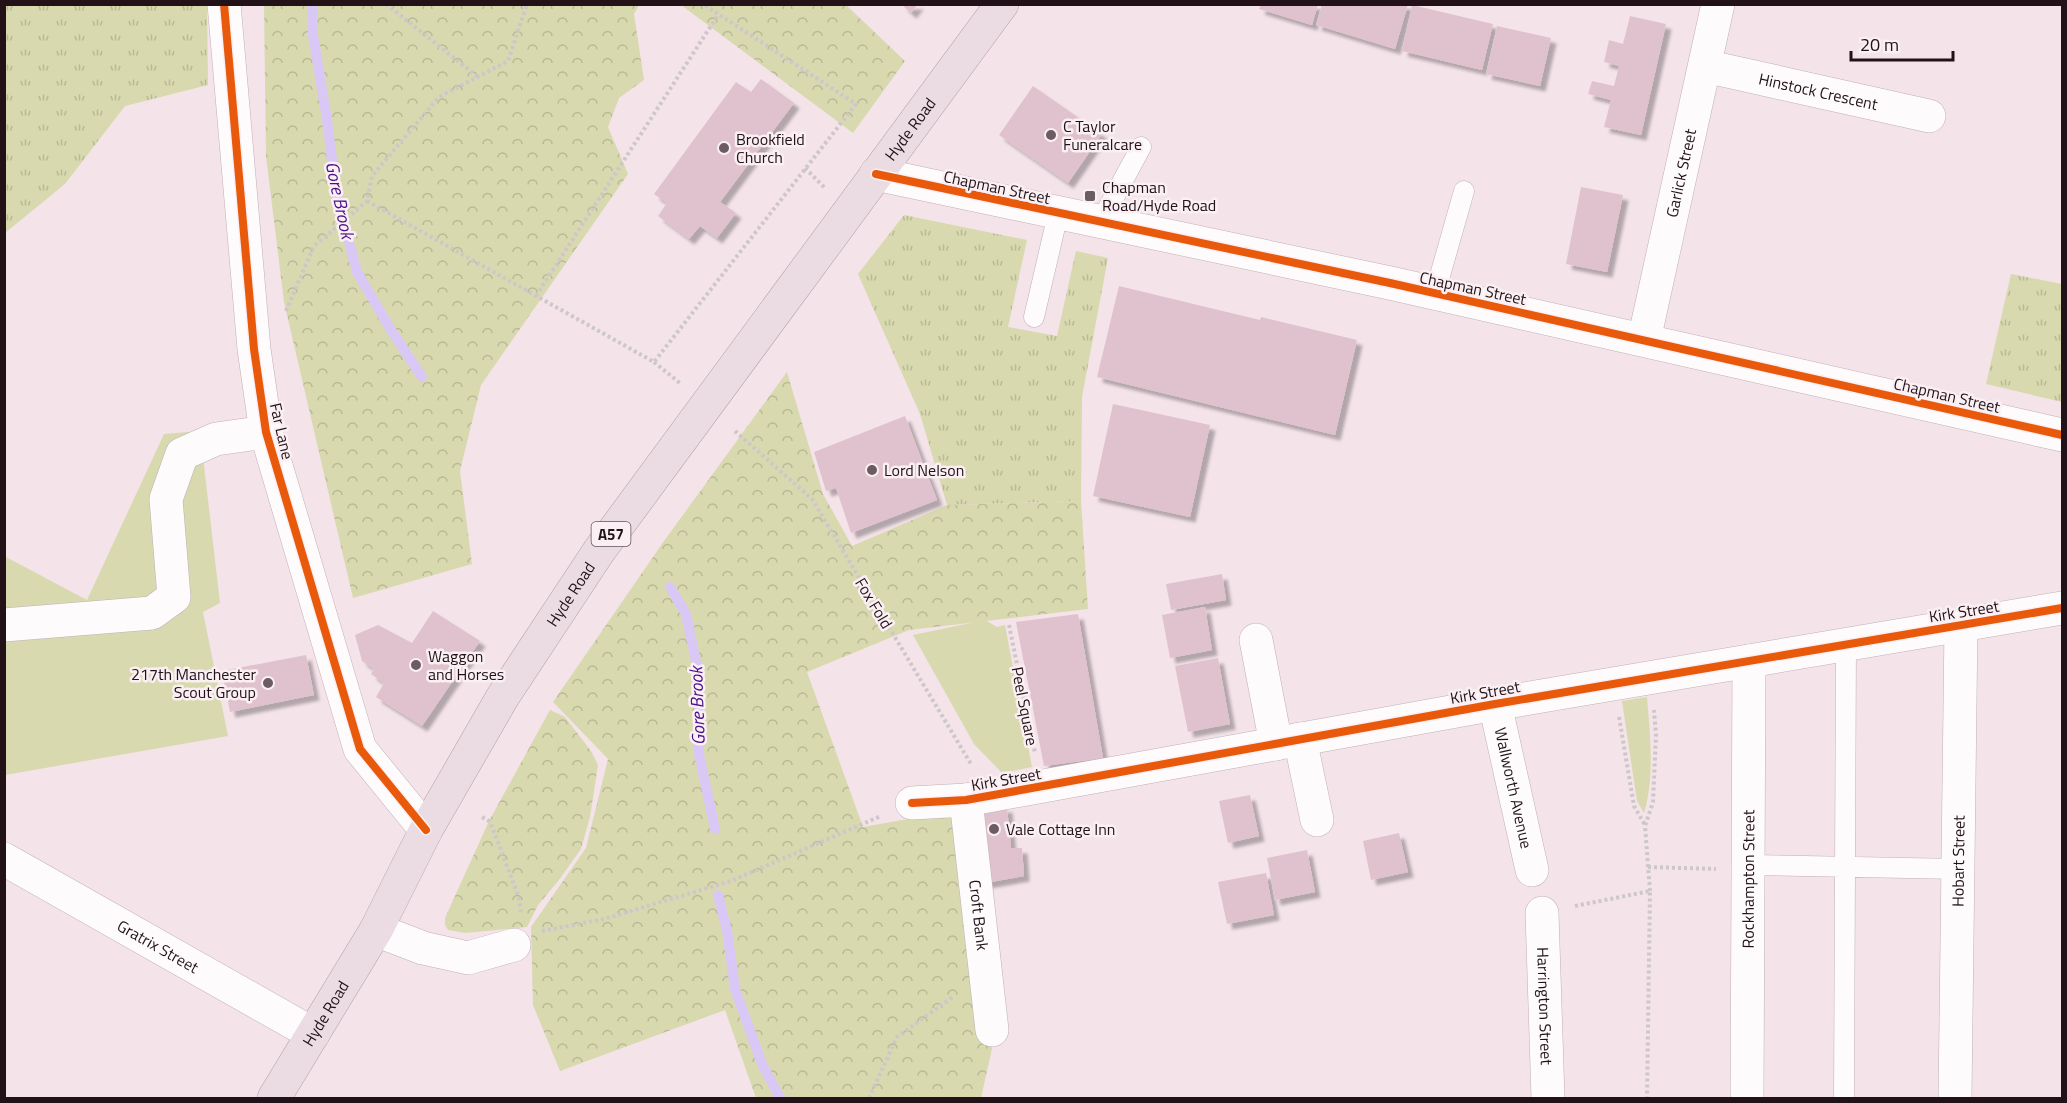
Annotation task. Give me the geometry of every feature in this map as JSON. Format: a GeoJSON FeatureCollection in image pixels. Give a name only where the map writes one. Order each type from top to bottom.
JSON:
{"type":"FeatureCollection","features":[{"type":"Feature","properties":{"kind":"highway","name":"Hyde Road"},"geometry":{"type":"LineString","coordinates":[[274,1098],[376,930],[426,830],[502,698],[599,551],[1002,4]]}},
{"type":"Feature","properties":{"kind":"street","name":"Far Lane"},"geometry":{"type":"LineString","coordinates":[[224,4],[254,349],[266,432],[360,749],[426,830]]}},
{"type":"Feature","properties":{"kind":"street","name":"Garlick Street"},"geometry":{"type":"LineString","coordinates":[[1644,340],[1718,4]]}},
{"type":"Feature","properties":{"kind":"street","name":"Hinstock Crescent"},"geometry":{"type":"LineString","coordinates":[[1705,66],[1929,116]]}},
{"type":"Feature","properties":{"kind":"street","name":"Chapman Street"},"geometry":{"type":"LineString","coordinates":[[876,174],[1435,293],[2062,435]]}},
{"type":"Feature","properties":{"kind":"street"},"geometry":{"type":"LineString","coordinates":[[4,625],[152,614],[174,597],[166,499],[182,454],[216,439],[266,432]]}},
{"type":"Feature","properties":{"kind":"street","name":"Kirk Street"},"geometry":{"type":"LineString","coordinates":[[912,803],[978,798],[1495,704],[2062,609]]}},
{"type":"Feature","properties":{"kind":"street","name":"Hobart Street"},"geometry":{"type":"LineString","coordinates":[[1954,1098],[1961,625]]}},
{"type":"Feature","properties":{"kind":"street"},"geometry":{"type":"LineString","coordinates":[[1256,640],[1288,742],[1317,820]]}},
{"type":"Feature","properties":{"kind":"street","name":"Rockhampton Street"},"geometry":{"type":"LineString","coordinates":[[1747,1098],[1749,661]]}},
{"type":"Feature","properties":{"kind":"street","name":"Wallworth Avenue"},"geometry":{"type":"LineString","coordinates":[[1495,704],[1532,870]]}},
{"type":"Feature","properties":{"kind":"street","name":"Croft Bank"},"geometry":{"type":"LineString","coordinates":[[978,798],[986,972],[992,1030]]}},
{"type":"Feature","properties":{"kind":"street","name":"Gratrix Street"},"geometry":{"type":"LineString","coordinates":[[4,859],[313,1034]]}},
{"type":"Feature","properties":{"kind":"street","name":"Harrington Street"},"geometry":{"type":"LineString","coordinates":[[1542,913],[1548,1098]]}},
{"type":"Feature","properties":{"kind":"street"},"geometry":{"type":"LineString","coordinates":[[376,930],[423,948],[468,958],[525,931]]}},
{"type":"Feature","properties":{"kind":"lane"},"geometry":{"type":"LineString","coordinates":[[1100,223],[1141,147]]}},
{"type":"Feature","properties":{"kind":"lane"},"geometry":{"type":"LineString","coordinates":[[1435,293],[1464,190]]}},
{"type":"Feature","properties":{"kind":"lane"},"geometry":{"type":"LineString","coordinates":[[1034,317],[1058,214]]}},
{"type":"Feature","properties":{"kind":"lane"},"geometry":{"type":"LineString","coordinates":[[1844,1098],[1846,645]]}},
{"type":"Feature","properties":{"kind":"lane"},"geometry":{"type":"LineString","coordinates":[[1749,865],[1958,869]]}},
{"type":"Feature","properties":{"kind":"path"},"geometry":{"type":"LineString","coordinates":[[386,4],[478,77]]}},
{"type":"Feature","properties":{"kind":"path"},"geometry":{"type":"LineString","coordinates":[[314,246],[368,201],[372,176],[439,97],[508,61],[527,4]]}},
{"type":"Feature","properties":{"kind":"path"},"geometry":{"type":"LineString","coordinates":[[654,362],[856,104],[703,4]]}},
{"type":"Feature","properties":{"kind":"path"},"geometry":{"type":"LineString","coordinates":[[536,296],[718,15]]}},
{"type":"Feature","properties":{"kind":"path"},"geometry":{"type":"LineString","coordinates":[[805,168],[826,190]]}},
{"type":"Feature","properties":{"kind":"path"},"geometry":{"type":"LineString","coordinates":[[368,201],[654,362],[681,384]]}},
{"type":"Feature","properties":{"kind":"path"},"geometry":{"type":"LineString","coordinates":[[1647,1098],[1650,891],[1645,826],[1653,802],[1656,735],[1650,678]]}},
{"type":"Feature","properties":{"kind":"path"},"geometry":{"type":"LineString","coordinates":[[1614,684],[1634,806],[1645,826]]}},
{"type":"Feature","properties":{"kind":"path"},"geometry":{"type":"LineString","coordinates":[[482,817],[489,821],[493,829],[519,898],[525,931],[604,919],[731,881],[912,803]]}},
{"type":"Feature","properties":{"kind":"path"},"geometry":{"type":"LineString","coordinates":[[1648,867],[1719,869],[1749,865]]}},
{"type":"Feature","properties":{"kind":"path"},"geometry":{"type":"LineString","coordinates":[[1542,913],[1650,891]]}},
{"type":"Feature","properties":{"kind":"path"},"geometry":{"type":"LineString","coordinates":[[869,1098],[897,1037],[986,972]]}},
{"type":"Feature","properties":{"kind":"green space"},"geometry":{"type":"Polygon","coordinates":[[[5,4],[207,5],[208,85],[125,106],[65,184],[5,233],[5,4]]]}},
{"type":"Feature","properties":{"kind":"green space"},"geometry":{"type":"Polygon","coordinates":[[[264,5],[639,5],[634,14],[644,80],[619,98],[608,127],[628,174],[481,385],[460,471],[472,564],[353,598],[284,302],[266,156],[264,5]]]}},
{"type":"Feature","properties":{"kind":"green space"},"geometry":{"type":"Polygon","coordinates":[[[681,5],[846,5],[905,61],[853,133],[681,5]]]}},
{"type":"Feature","properties":{"kind":"green space"},"geometry":{"type":"Polygon","coordinates":[[[904,215],[1027,240],[1008,327],[1057,336],[1076,251],[1108,258],[1082,397],[1081,501],[947,505],[920,414],[858,274],[904,215]]]}},
{"type":"Feature","properties":{"kind":"green space"},"geometry":{"type":"Polygon","coordinates":[[[2011,274],[2062,284],[2062,402],[1986,384],[2011,274]]]}},
{"type":"Feature","properties":{"kind":"green space"},"geometry":{"type":"Polygon","coordinates":[[[787,372],[823,494],[852,546],[947,505],[1081,501],[1088,609],[909,630],[807,672],[863,827],[953,811],[993,1044],[981,1098],[756,1098],[725,1010],[560,1071],[533,1005],[531,927],[586,848],[608,759],[553,702],[664,541],[787,372]]]}},
{"type":"Feature","properties":{"kind":"green space"},"geometry":{"type":"Polygon","coordinates":[[[200,431],[220,603],[203,612],[228,736],[5,775],[4,556],[87,600],[164,434],[200,431]]]}},
{"type":"Feature","properties":{"kind":"green space"},"geometry":{"type":"Polygon","coordinates":[[[985,620],[997,627],[1005,625],[1032,767],[1002,773],[974,744],[913,635],[985,620]]]}},
{"type":"Feature","properties":{"kind":"green space"},"geometry":{"type":"Polygon","coordinates":[[[1647,697],[1651,770],[1644,813],[1637,801],[1622,701],[1647,697]]]}},
{"type":"Feature","properties":{"kind":"green space"},"geometry":{"type":"Polygon","coordinates":[[[550,710],[565,717],[591,751],[598,765],[590,817],[581,849],[538,905],[527,927],[465,933],[448,930],[445,918],[489,821],[550,710]]]}},
{"type":"Feature","properties":{"kind":"building"},"geometry":{"type":"Polygon","coordinates":[[[901,4],[918,4],[911,13],[901,4]]]}},
{"type":"Feature","properties":{"kind":"building"},"geometry":{"type":"Polygon","coordinates":[[[1261,4],[1318,4],[1312,25],[1259,9],[1261,4]]]}},
{"type":"Feature","properties":{"kind":"building"},"geometry":{"type":"Polygon","coordinates":[[[1322,4],[1408,4],[1395,49],[1316,25],[1322,4]]]}},
{"type":"Feature","properties":{"kind":"building"},"geometry":{"type":"Polygon","coordinates":[[[1412,5],[1493,24],[1482,70],[1402,51],[1412,5]]]}},
{"type":"Feature","properties":{"kind":"building"},"geometry":{"type":"Polygon","coordinates":[[[1630,16],[1666,24],[1641,135],[1604,127],[1611,100],[1588,94],[1592,81],[1614,86],[1619,66],[1604,62],[1609,40],[1623,44],[1630,16]]]}},
{"type":"Feature","properties":{"kind":"building"},"geometry":{"type":"Polygon","coordinates":[[[1497,26],[1551,38],[1540,86],[1486,74],[1497,26]]]}},
{"type":"Feature","properties":{"kind":"building","name":"Brookfield Church"},"geometry":{"type":"Polygon","coordinates":[[[761,79],[794,103],[720,202],[736,213],[717,238],[700,226],[689,239],[658,216],[667,203],[654,194],[736,82],[751,92],[761,79]]]}},
{"type":"Feature","properties":{"kind":"building","name":"C Taylor Funeralcare"},"geometry":{"type":"Polygon","coordinates":[[[1033,86],[1102,134],[1068,183],[999,135],[1033,86]]]}},
{"type":"Feature","properties":{"kind":"building"},"geometry":{"type":"Polygon","coordinates":[[[1581,187],[1623,195],[1607,272],[1566,264],[1581,187]]]}},
{"type":"Feature","properties":{"kind":"building"},"geometry":{"type":"Polygon","coordinates":[[[1119,286],[1260,320],[1261,317],[1357,340],[1335,435],[1097,377],[1119,286]]]}},
{"type":"Feature","properties":{"kind":"building"},"geometry":{"type":"Polygon","coordinates":[[[1113,404],[1210,425],[1190,517],[1093,496],[1113,404]]]}},
{"type":"Feature","properties":{"kind":"building","name":"Lord Nelson"},"geometry":{"type":"Polygon","coordinates":[[[905,416],[937,500],[851,533],[836,488],[826,491],[814,452],[905,416]]]}},
{"type":"Feature","properties":{"kind":"building"},"geometry":{"type":"Polygon","coordinates":[[[1222,574],[1226,600],[1171,610],[1166,584],[1222,574]]]}},
{"type":"Feature","properties":{"kind":"building"},"geometry":{"type":"Polygon","coordinates":[[[1205,607],[1212,650],[1170,658],[1162,615],[1205,607]]]}},
{"type":"Feature","properties":{"kind":"building","name":"Waggon and Horses"},"geometry":{"type":"Polygon","coordinates":[[[433,611],[480,641],[422,726],[376,697],[384,683],[371,674],[374,669],[362,661],[355,635],[378,625],[412,643],[433,611]]]}},
{"type":"Feature","properties":{"kind":"building"},"geometry":{"type":"Polygon","coordinates":[[[1078,614],[1103,758],[1044,766],[1016,622],[1078,614]]]}},
{"type":"Feature","properties":{"kind":"building","name":"217th Manchester Scout Group"},"geometry":{"type":"Polygon","coordinates":[[[306,655],[314,695],[230,712],[222,671],[306,655]]]}},
{"type":"Feature","properties":{"kind":"building"},"geometry":{"type":"Polygon","coordinates":[[[1218,658],[1230,724],[1188,732],[1175,666],[1218,658]]]}},
{"type":"Feature","properties":{"kind":"building"},"geometry":{"type":"Polygon","coordinates":[[[1250,795],[1259,836],[1228,843],[1219,801],[1250,795]]]}},
{"type":"Feature","properties":{"kind":"building","name":"Vale Cottage Inn"},"geometry":{"type":"Polygon","coordinates":[[[1007,807],[1011,848],[1022,848],[1024,876],[985,883],[977,810],[1007,807]]]}},
{"type":"Feature","properties":{"kind":"building"},"geometry":{"type":"Polygon","coordinates":[[[1399,833],[1408,872],[1371,880],[1363,841],[1399,833]]]}},
{"type":"Feature","properties":{"kind":"building"},"geometry":{"type":"Polygon","coordinates":[[[1307,850],[1315,892],[1275,900],[1267,858],[1307,850]]]}},
{"type":"Feature","properties":{"kind":"building"},"geometry":{"type":"Polygon","coordinates":[[[1266,873],[1274,915],[1227,924],[1218,882],[1266,873]]]}},
{"type":"Feature","properties":{"kind":"waterway","name":"Gore Brook"},"geometry":{"type":"LineString","coordinates":[[312,4],[313,35],[336,192],[357,272],[422,377]]}},
{"type":"Feature","properties":{"kind":"waterway","name":"Gore Brook"},"geometry":{"type":"LineString","coordinates":[[670,587],[686,614],[699,676],[699,754],[715,829]]}},
{"type":"Feature","properties":{"kind":"waterway","name":"Gore Brook"},"geometry":{"type":"LineString","coordinates":[[718,895],[727,930],[735,989],[762,1064],[780,1098]]}},
{"type":"Feature","properties":{"kind":"cycle path"},"geometry":{"type":"LineString","coordinates":[[224,4],[254,349],[266,432],[360,749],[426,830]]}},
{"type":"Feature","properties":{"kind":"cycle path"},"geometry":{"type":"LineString","coordinates":[[876,174],[1390,283],[2062,435]]}},
{"type":"Feature","properties":{"kind":"cycle path"},"geometry":{"type":"LineString","coordinates":[[912,803],[966,800],[1495,704],[2062,608]]}},
{"type":"Feature","properties":{"kind":"place","name":"C Taylor Funeralcare"},"geometry":{"type":"Point","coordinates":[1051,135]}},
{"type":"Feature","properties":{"kind":"place","name":"Brookfield Church"},"geometry":{"type":"Point","coordinates":[724,148]}},
{"type":"Feature","properties":{"kind":"place","name":"Chapman Road/Hyde Road"},"geometry":{"type":"Point","coordinates":[1090,196]}},
{"type":"Feature","properties":{"kind":"place","name":"Lord Nelson"},"geometry":{"type":"Point","coordinates":[872,470]}},
{"type":"Feature","properties":{"kind":"place","name":"Waggon and Horses"},"geometry":{"type":"Point","coordinates":[416,665]}},
{"type":"Feature","properties":{"kind":"place","name":"217th Manchester Scout Group"},"geometry":{"type":"Point","coordinates":[268,683]}},
{"type":"Feature","properties":{"kind":"place","name":"Vale Cottage Inn"},"geometry":{"type":"Point","coordinates":[994,829]}}]}
